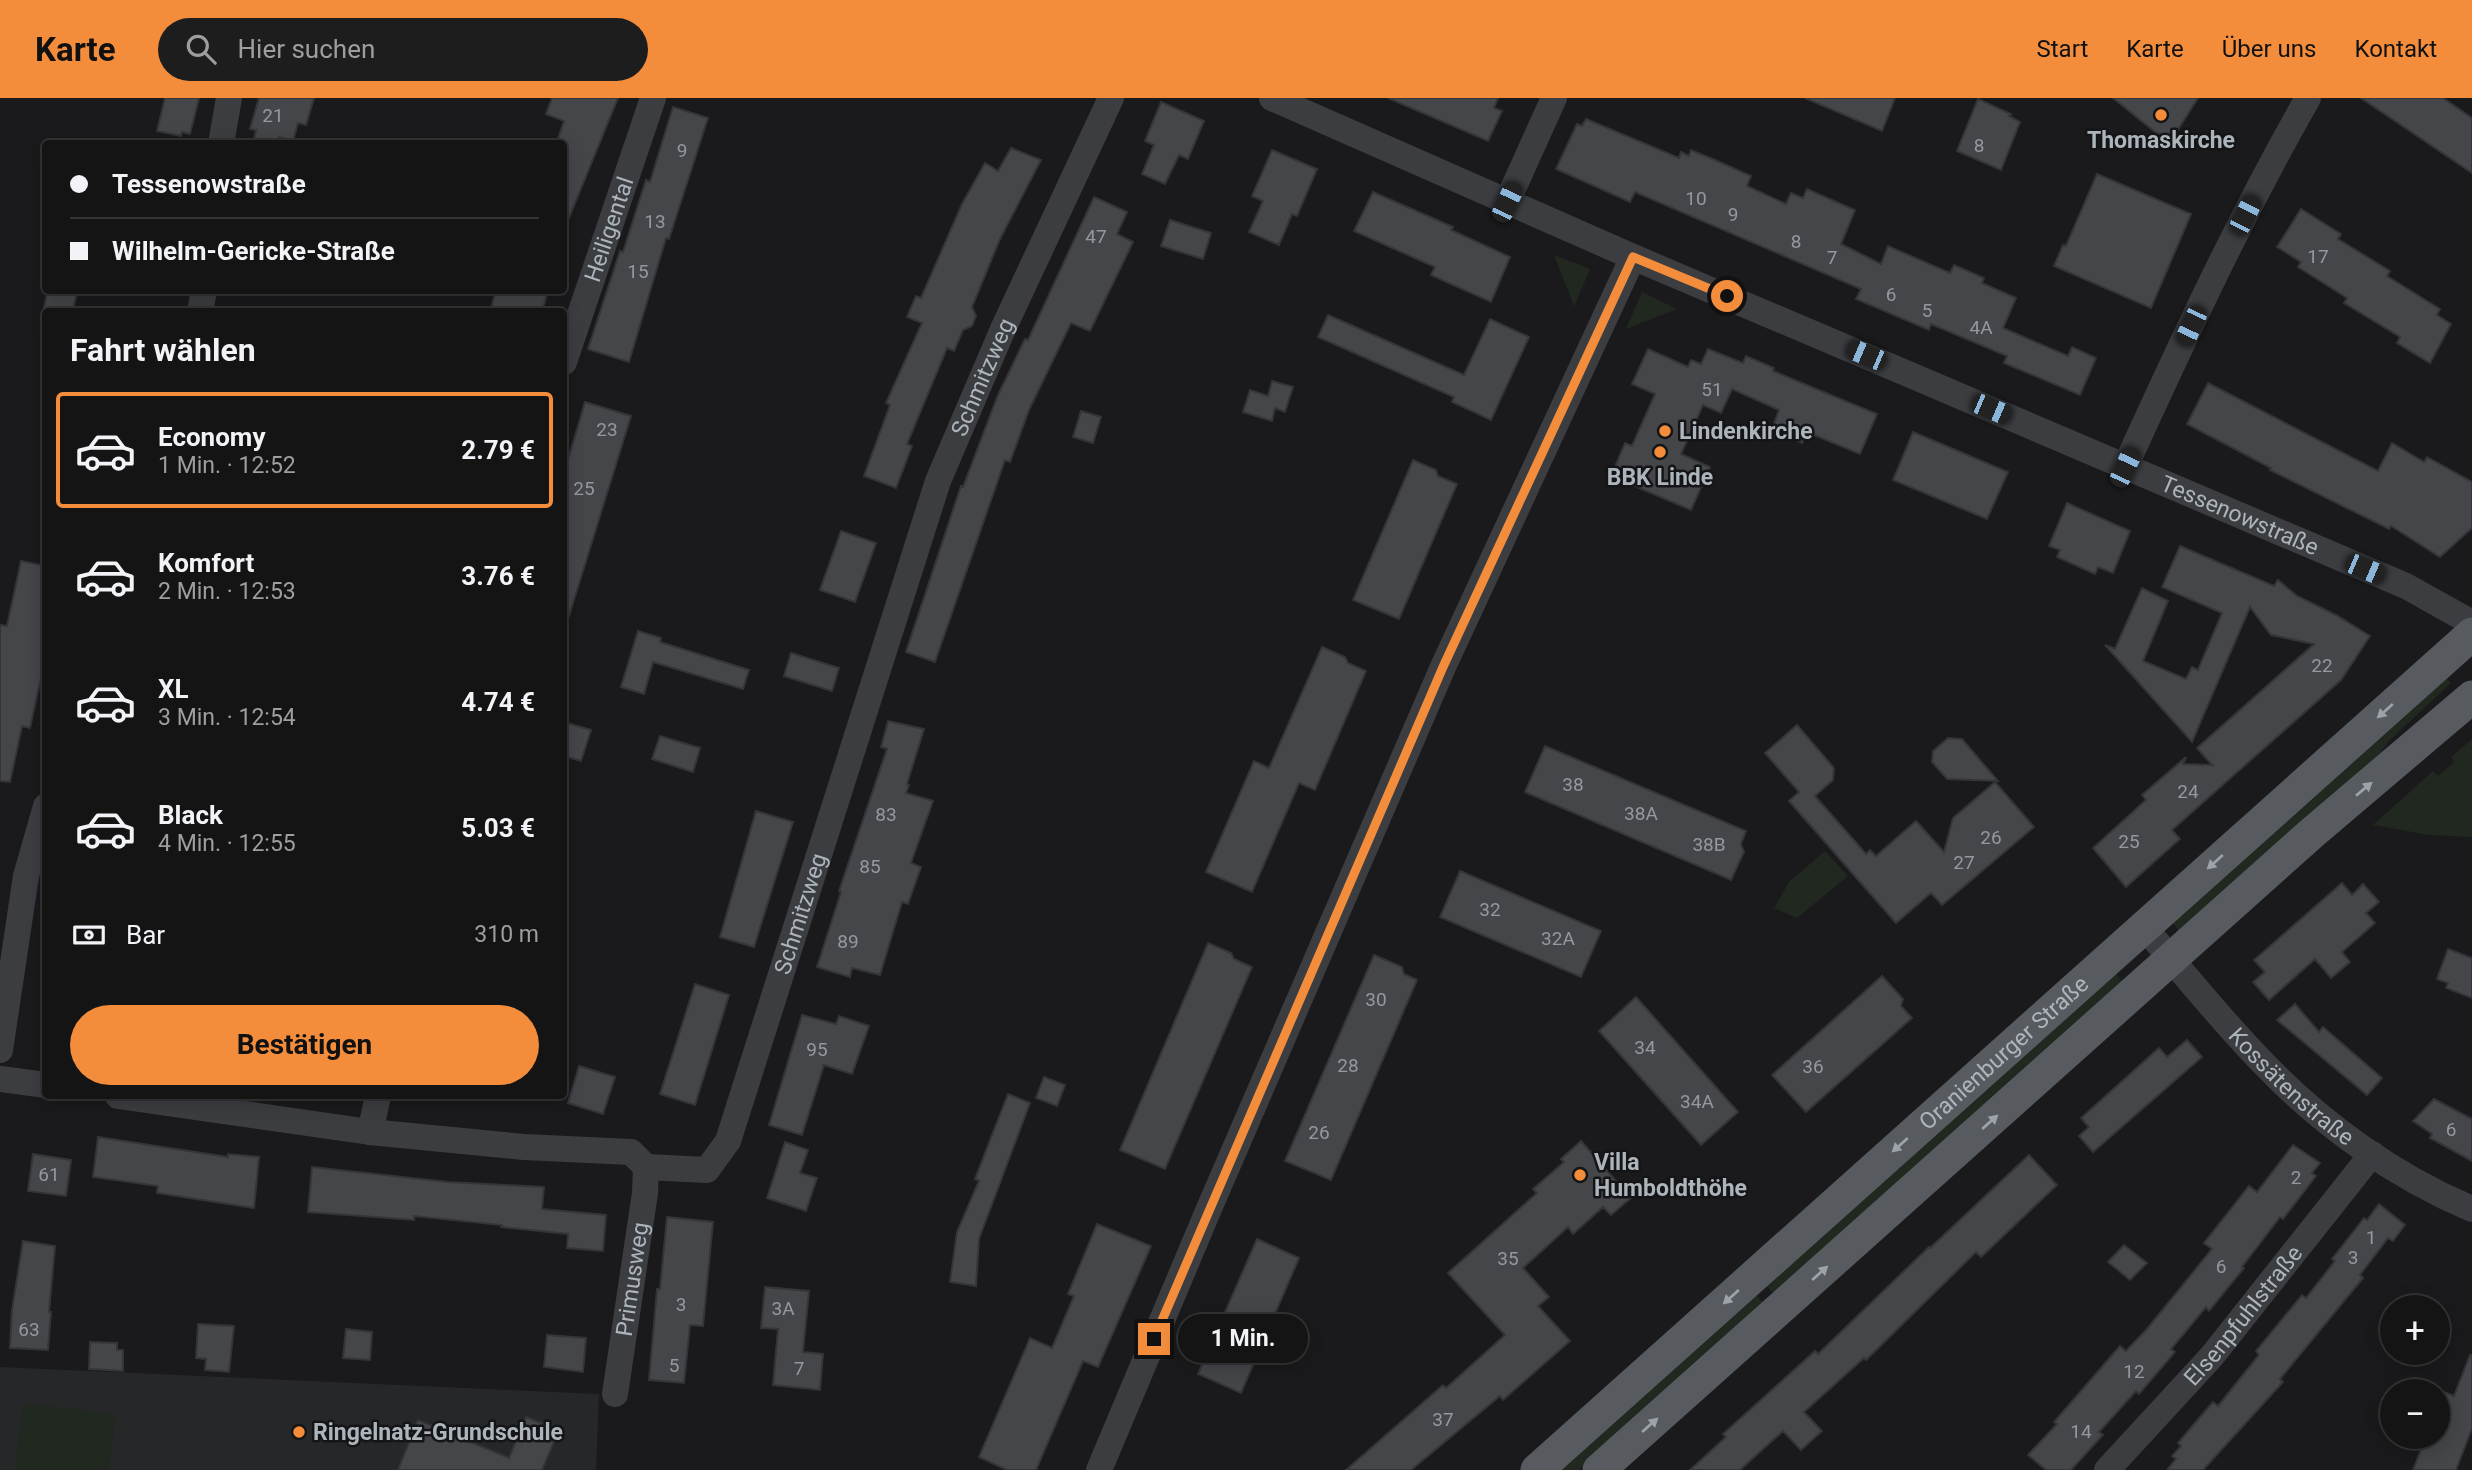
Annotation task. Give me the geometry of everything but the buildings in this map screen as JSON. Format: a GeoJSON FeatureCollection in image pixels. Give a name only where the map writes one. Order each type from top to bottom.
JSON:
{"type":"FeatureCollection","features":[{"type":"Feature","properties":{"kind":"main road","name":"Oranienburger Straße"},"geometry":{"type":"LineString","coordinates":[[1536,1470],[2472,634]]}},
{"type":"Feature","properties":{"kind":"main road","name":"Oranienburger Straße"},"geometry":{"type":"LineString","coordinates":[[1599,1470],[2312,833],[2472,697]]}},
{"type":"Feature","properties":{"kind":"street"},"geometry":{"type":"LineString","coordinates":[[222,140],[229,98]]}},
{"type":"Feature","properties":{"kind":"street","name":"Heiligental"},"geometry":{"type":"LineString","coordinates":[[567,353],[653,98]]}},
{"type":"Feature","properties":{"kind":"street","name":"Schmitzweg"},"geometry":{"type":"LineString","coordinates":[[139,1099],[370,1132],[505,1145],[631,1152],[646,1167],[707,1171],[728,1141],[938,481],[1003,329],[1111,98]]}},
{"type":"Feature","properties":{"kind":"street","name":"Tessenowstraße"},"geometry":{"type":"LineString","coordinates":[[1272,98],[1633,257],[2406,586],[2472,623]]}},
{"type":"Feature","properties":{"kind":"street"},"geometry":{"type":"LineString","coordinates":[[1507,202],[1554,98]]}},
{"type":"Feature","properties":{"kind":"street"},"geometry":{"type":"LineString","coordinates":[[2125,467],[2212,279],[2308,98]]}},
{"type":"Feature","properties":{"kind":"street"},"geometry":{"type":"LineString","coordinates":[[1099,1470],[1427,703],[1633,257]]}},
{"type":"Feature","properties":{"kind":"street"},"geometry":{"type":"LineString","coordinates":[[0,1050],[26,876],[42,820]]}},
{"type":"Feature","properties":{"kind":"street","name":"Kossätenstraße"},"geometry":{"type":"LineString","coordinates":[[2143,926],[2266,1067],[2318,1115],[2372,1154],[2472,1209]]}},
{"type":"Feature","properties":{"kind":"street"},"geometry":{"type":"LineString","coordinates":[[0,1079],[42,1084]]}},
{"type":"Feature","properties":{"kind":"street"},"geometry":{"type":"LineString","coordinates":[[370,1132],[377,1099]]}},
{"type":"Feature","properties":{"kind":"street","name":"Elsenpfuhlstraße"},"geometry":{"type":"LineString","coordinates":[[2107,1470],[2212,1356],[2372,1154]]}},
{"type":"Feature","properties":{"kind":"street","name":"Primusweg"},"geometry":{"type":"LineString","coordinates":[[615,1394],[645,1193],[646,1167]]}},
{"type":"Feature","properties":{"kind":"shaded area"},"geometry":{"type":"Polygon","coordinates":[[[1554,255],[1590,269],[1574,307],[1574,306],[1554,255]]]}},
{"type":"Feature","properties":{"kind":"shaded area"},"geometry":{"type":"Polygon","coordinates":[[[1642,292],[1677,309],[1626,329],[1642,292]]]}},
{"type":"Feature","properties":{"kind":"shaded area"},"geometry":{"type":"Polygon","coordinates":[[[2443,674],[2451,683],[2389,741],[2376,759],[2181,933],[2169,919],[2443,674]]]}},
{"type":"Feature","properties":{"kind":"shaded area"},"geometry":{"type":"Polygon","coordinates":[[[2472,739],[2472,837],[2429,835],[2373,825],[2433,771],[2438,776],[2454,762],[2451,757],[2472,739]]]}},
{"type":"Feature","properties":{"kind":"shaded area"},"geometry":{"type":"Polygon","coordinates":[[[1825,851],[1848,876],[1797,918],[1774,908],[1789,882],[1825,851]]]}},
{"type":"Feature","properties":{"kind":"shaded area"},"geometry":{"type":"Polygon","coordinates":[[[2113,970],[2124,983],[1775,1295],[1763,1282],[2113,970]]]}},
{"type":"Feature","properties":{"kind":"shaded area"},"geometry":{"type":"Polygon","coordinates":[[[1754,1292],[1765,1305],[1579,1470],[1555,1470],[1754,1292]]]}},
{"type":"Feature","properties":{"kind":"shaded area","name":"Ringelnatz-Grundschule"},"geometry":{"type":"Polygon","coordinates":[[[0,1367],[599,1394],[596,1470],[0,1470],[0,1367]]]}},
{"type":"Feature","properties":{"kind":"shaded area"},"geometry":{"type":"Polygon","coordinates":[[[23,1403],[115,1414],[109,1470],[15,1470],[23,1403]]]}},
{"type":"Feature","properties":{"kind":"place","name":"Thomaskirche"},"geometry":{"type":"Point","coordinates":[2161,115]}},
{"type":"Feature","properties":{"kind":"place","name":"Lindenkirche"},"geometry":{"type":"Point","coordinates":[1665,431]}},
{"type":"Feature","properties":{"kind":"place","name":"BBK Linde"},"geometry":{"type":"Point","coordinates":[1660,452]}},
{"type":"Feature","properties":{"kind":"place","name":"Villa Humboldthöhe"},"geometry":{"type":"Point","coordinates":[1580,1175]}},
{"type":"Feature","properties":{"kind":"place","name":"Ringelnatz-Grundschule"},"geometry":{"type":"Point","coordinates":[299,1432]}},
{"type":"Feature","properties":{"kind":"route"},"geometry":{"type":"LineString","coordinates":[[1154,1339],[1443,667],[1633,257],[1727,296]]}}]}
